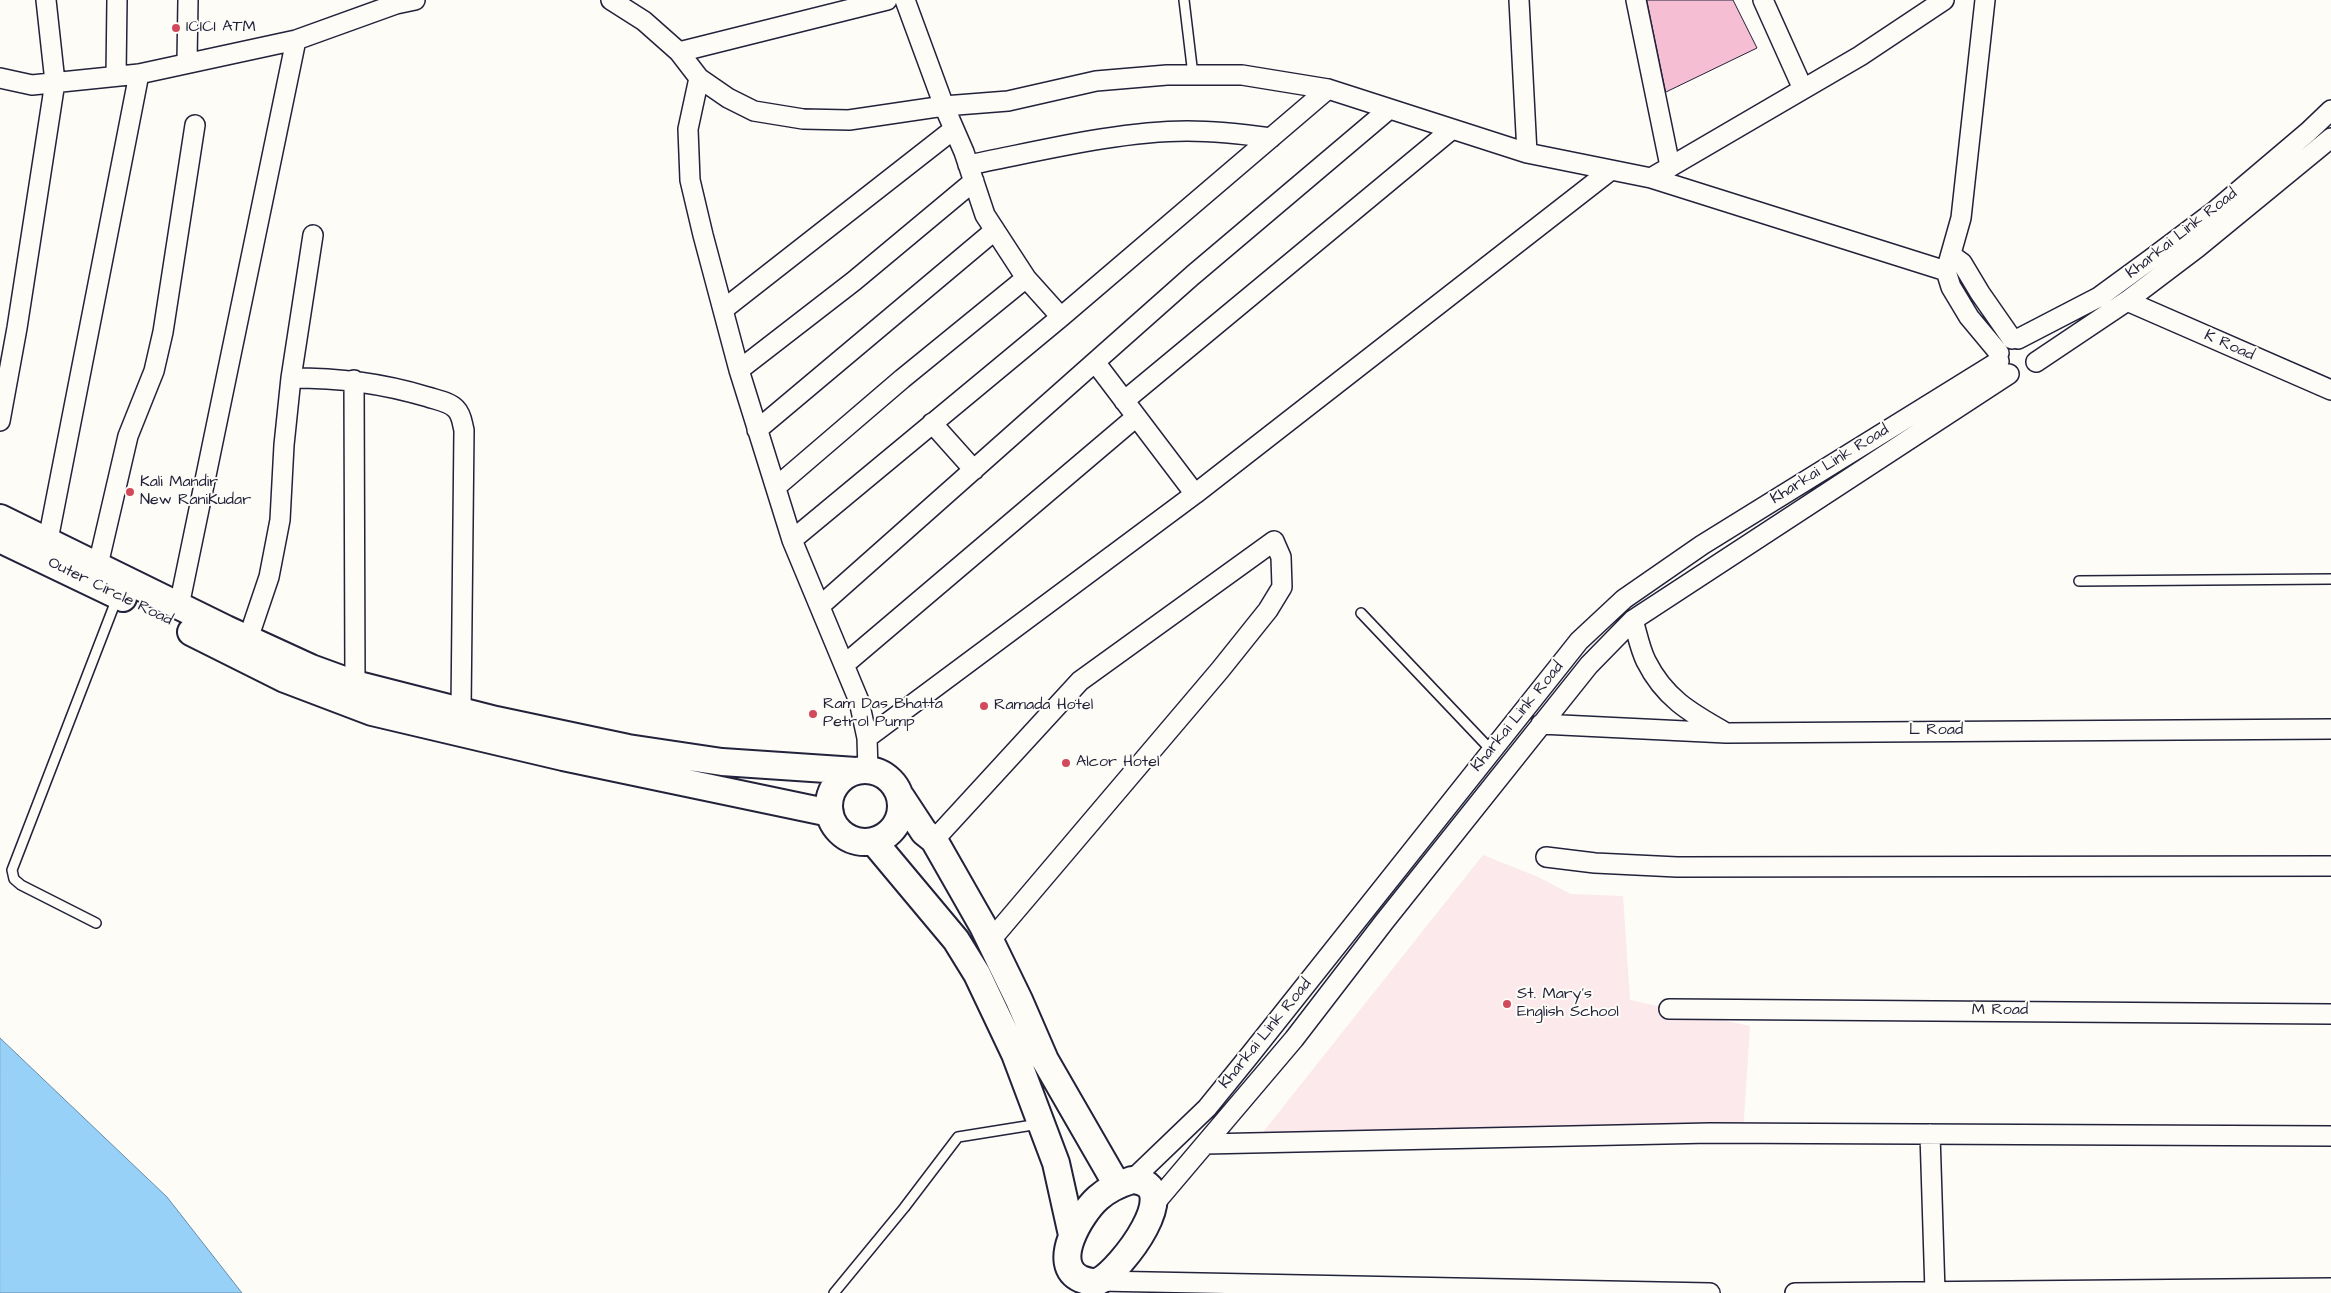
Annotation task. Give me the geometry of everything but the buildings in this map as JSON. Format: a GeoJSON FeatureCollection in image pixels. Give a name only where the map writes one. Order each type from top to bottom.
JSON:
{"type":"FeatureCollection","features":[{"type":"Feature","properties":{"kind":"main road"},"geometry":{"type":"LineString","coordinates":[[0,518],[248,639],[311,668],[355,684],[543,730],[683,757],[722,762],[862,770],[883,774],[894,783],[924,832],[934,840],[990,941],[1019,1000],[1045,1060],[1124,1183]]}},
{"type":"Feature","properties":{"kind":"main road","name":"Outer Circle Road"},"geometry":{"type":"LineString","coordinates":[[0,539],[118,595],[285,679],[372,712],[563,757],[830,813]]}},
{"type":"Feature","properties":{"kind":"main road"},"geometry":{"type":"LineString","coordinates":[[862,770],[843,777],[834,787],[830,800],[830,813],[835,826],[845,837],[859,842],[874,842],[891,833],[901,816],[901,797]]}},
{"type":"Feature","properties":{"kind":"main road"},"geometry":{"type":"LineString","coordinates":[[874,842],[956,940],[977,974],[1016,1054],[1056,1163],[1072,1235]]}},
{"type":"Feature","properties":{"kind":"main road"},"geometry":{"type":"LineString","coordinates":[[1060,1293],[1113,1269],[1132,1246],[1144,1229],[1155,1203],[1154,1193],[1149,1185],[1142,1181],[1124,1183],[1098,1198],[1084,1215],[1072,1235],[1068,1253],[1085,1281]]}},
{"type":"Feature","properties":{"kind":"street"},"geometry":{"type":"LineString","coordinates":[[0,421],[17,328],[56,82],[46,0]]}},
{"type":"Feature","properties":{"kind":"street"},"geometry":{"type":"LineString","coordinates":[[116,76],[117,0]]}},
{"type":"Feature","properties":{"kind":"street"},"geometry":{"type":"LineString","coordinates":[[187,62],[188,0]]}},
{"type":"Feature","properties":{"kind":"street"},"geometry":{"type":"LineString","coordinates":[[0,78],[32,85],[138,74],[296,40],[396,4],[413,0]]}},
{"type":"Feature","properties":{"kind":"street"},"geometry":{"type":"LineString","coordinates":[[611,0],[644,21],[679,52],[699,78],[728,98],[754,110],[803,119],[849,120],[944,106],[1008,101],[1096,82],[1167,75],[1242,75],[1328,89],[1388,110],[1527,153],[1651,178],[1948,263],[1962,263],[1980,293],[2015,339],[2026,340],[2033,346],[2036,353],[2036,362]]}},
{"type":"Feature","properties":{"kind":"street"},"geometry":{"type":"LineString","coordinates":[[679,52],[887,0]]}},
{"type":"Feature","properties":{"kind":"street"},"geometry":{"type":"LineString","coordinates":[[905,0],[971,173],[984,215],[1026,278],[1061,317]]}},
{"type":"Feature","properties":{"kind":"street"},"geometry":{"type":"LineString","coordinates":[[1519,0],[1527,153]]}},
{"type":"Feature","properties":{"kind":"street"},"geometry":{"type":"LineString","coordinates":[[1636,0],[1670,166]]}},
{"type":"Feature","properties":{"kind":"street"},"geometry":{"type":"LineString","coordinates":[[1764,0],[1803,89]]}},
{"type":"Feature","properties":{"kind":"street"},"geometry":{"type":"LineString","coordinates":[[1651,178],[1860,56],[1944,0]]}},
{"type":"Feature","properties":{"kind":"street"},"geometry":{"type":"LineString","coordinates":[[1155,1203],[1294,1039],[1589,665],[1633,620],[1822,499],[2002,363],[1969,317],[1951,287],[1948,263],[1961,218],[1985,0]]}},
{"type":"Feature","properties":{"kind":"street"},"geometry":{"type":"LineString","coordinates":[[179,606],[296,40]]}},
{"type":"Feature","properties":{"kind":"street"},"geometry":{"type":"LineString","coordinates":[[48,540],[138,74]]}},
{"type":"Feature","properties":{"kind":"street"},"geometry":{"type":"LineString","coordinates":[[699,78],[688,129],[690,180],[739,370],[792,540],[859,700],[867,738],[862,770]]}},
{"type":"Feature","properties":{"kind":"street"},"geometry":{"type":"LineString","coordinates":[[792,540],[1061,317],[1328,89]]}},
{"type":"Feature","properties":{"kind":"street"},"geometry":{"type":"LineString","coordinates":[[820,606],[1095,362],[1388,110]]}},
{"type":"Feature","properties":{"kind":"street","name":"Kharkai Link Road"},"geometry":{"type":"LineString","coordinates":[[2002,363],[2017,376],[2026,375],[2032,370],[2036,362],[2127,301],[2198,248],[2326,132],[2331,110]]}},
{"type":"Feature","properties":{"kind":"street"},"geometry":{"type":"LineString","coordinates":[[98,565],[117,473],[128,436],[154,370],[163,332],[195,125]]}},
{"type":"Feature","properties":{"kind":"street"},"geometry":{"type":"LineString","coordinates":[[724,309],[954,129]]}},
{"type":"Feature","properties":{"kind":"street"},"geometry":{"type":"LineString","coordinates":[[739,370],[854,281],[971,173],[1131,135],[1186,130],[1235,133],[1271,138]]}},
{"type":"Feature","properties":{"kind":"street"},"geometry":{"type":"LineString","coordinates":[[1124,401],[1451,130]]}},
{"type":"Feature","properties":{"kind":"street","name":"Kharkai Link Road"},"geometry":{"type":"LineString","coordinates":[[1124,1183],[1206,1108],[1579,641],[1624,599],[1710,540],[2002,363],[2006,342],[2106,292],[2216,210],[2326,132]]}},
{"type":"Feature","properties":{"kind":"street"},"geometry":{"type":"LineString","coordinates":[[867,738],[1195,494],[1611,170]]}},
{"type":"Feature","properties":{"kind":"street"},"geometry":{"type":"LineString","coordinates":[[757,430],[994,231]]}},
{"type":"Feature","properties":{"kind":"street"},"geometry":{"type":"LineString","coordinates":[[248,639],[269,577],[280,520],[284,446],[291,378],[314,235]]}},
{"type":"Feature","properties":{"kind":"street"},"geometry":{"type":"LineString","coordinates":[[776,487],[902,379],[1026,278]]}},
{"type":"Feature","properties":{"kind":"street","name":"K Road"},"geometry":{"type":"LineString","coordinates":[[2127,301],[2331,390]]}},
{"type":"Feature","properties":{"kind":"street"},"geometry":{"type":"LineString","coordinates":[[1095,362],[1195,494]]}},
{"type":"Feature","properties":{"kind":"street"},"geometry":{"type":"LineString","coordinates":[[291,378],[354,380],[398,388],[442,401],[455,408],[461,416],[464,430],[461,710]]}},
{"type":"Feature","properties":{"kind":"street"},"geometry":{"type":"LineString","coordinates":[[354,380],[355,684]]}},
{"type":"Feature","properties":{"kind":"street"},"geometry":{"type":"LineString","coordinates":[[845,664],[1136,417]]}},
{"type":"Feature","properties":{"kind":"street"},"geometry":{"type":"LineString","coordinates":[[932,423],[974,470]]}},
{"type":"Feature","properties":{"kind":"street"},"geometry":{"type":"LineString","coordinates":[[934,840],[1080,681],[1274,541],[1281,557],[1282,587],[1268,610],[1220,670],[990,941]]}},
{"type":"Feature","properties":{"kind":"street"},"geometry":{"type":"LineString","coordinates":[[1633,620],[1646,660],[1665,689],[1688,712],[1726,733]]}},
{"type":"Feature","properties":{"kind":"street","name":"L Road"},"geometry":{"type":"LineString","coordinates":[[1541,724],[1726,733],[2331,729]]}},
{"type":"Feature","properties":{"kind":"street"},"geometry":{"type":"LineString","coordinates":[[1546,857],[1595,863],[1676,867],[2331,866]]}},
{"type":"Feature","properties":{"kind":"street","name":"M Road"},"geometry":{"type":"LineString","coordinates":[[1669,1009],[2331,1014]]}},
{"type":"Feature","properties":{"kind":"street"},"geometry":{"type":"LineString","coordinates":[[1205,1144],[1710,1133],[2331,1136]]}},
{"type":"Feature","properties":{"kind":"street"},"geometry":{"type":"LineString","coordinates":[[1930,1134],[1935,1292]]}},
{"type":"Feature","properties":{"kind":"street"},"geometry":{"type":"LineString","coordinates":[[1085,1281],[1710,1293]]}},
{"type":"Feature","properties":{"kind":"street"},"geometry":{"type":"LineString","coordinates":[[1795,1293],[2212,1291],[2331,1288]]}},
{"type":"Feature","properties":{"kind":"lane"},"geometry":{"type":"LineString","coordinates":[[1184,0],[1194,75]]}},
{"type":"Feature","properties":{"kind":"lane"},"geometry":{"type":"LineString","coordinates":[[2079,581],[2331,579]]}},
{"type":"Feature","properties":{"kind":"lane"},"geometry":{"type":"LineString","coordinates":[[96,923],[21,885],[14,880],[12,870],[118,595]]}},
{"type":"Feature","properties":{"kind":"lane"},"geometry":{"type":"LineString","coordinates":[[1362,613],[1491,750]]}},
{"type":"Feature","properties":{"kind":"lane"},"geometry":{"type":"LineString","coordinates":[[834,1293],[904,1208],[958,1137],[1041,1124]]}},
{"type":"Feature","properties":{"kind":"shaded area","name":"St. Mary's English School"},"geometry":{"type":"Polygon","coordinates":[[[1483,855],[1538,877],[1571,894],[1623,896],[1630,1000],[1750,1026],[1743,1133],[1252,1146],[1483,855]]]}},
{"type":"Feature","properties":{"kind":"water"},"geometry":{"type":"Polygon","coordinates":[[[0,1038],[167,1197],[242,1293],[0,1293],[0,1038]]]}},
{"type":"Feature","properties":{"kind":"place","name":"ICICI ATM"},"geometry":{"type":"Point","coordinates":[176,28]}},
{"type":"Feature","properties":{"kind":"place","name":"Kali Mandir New RaniKudar"},"geometry":{"type":"Point","coordinates":[130,492]}},
{"type":"Feature","properties":{"kind":"place","name":"Ramada Hotel"},"geometry":{"type":"Point","coordinates":[984,706]}},
{"type":"Feature","properties":{"kind":"place","name":"Ram Das Bhatta Petrol Pump"},"geometry":{"type":"Point","coordinates":[813,714]}},
{"type":"Feature","properties":{"kind":"place","name":"Alcor Hotel"},"geometry":{"type":"Point","coordinates":[1066,763]}},
{"type":"Feature","properties":{"kind":"place","name":"St. Mary's English School"},"geometry":{"type":"Point","coordinates":[1507,1004]}}]}
